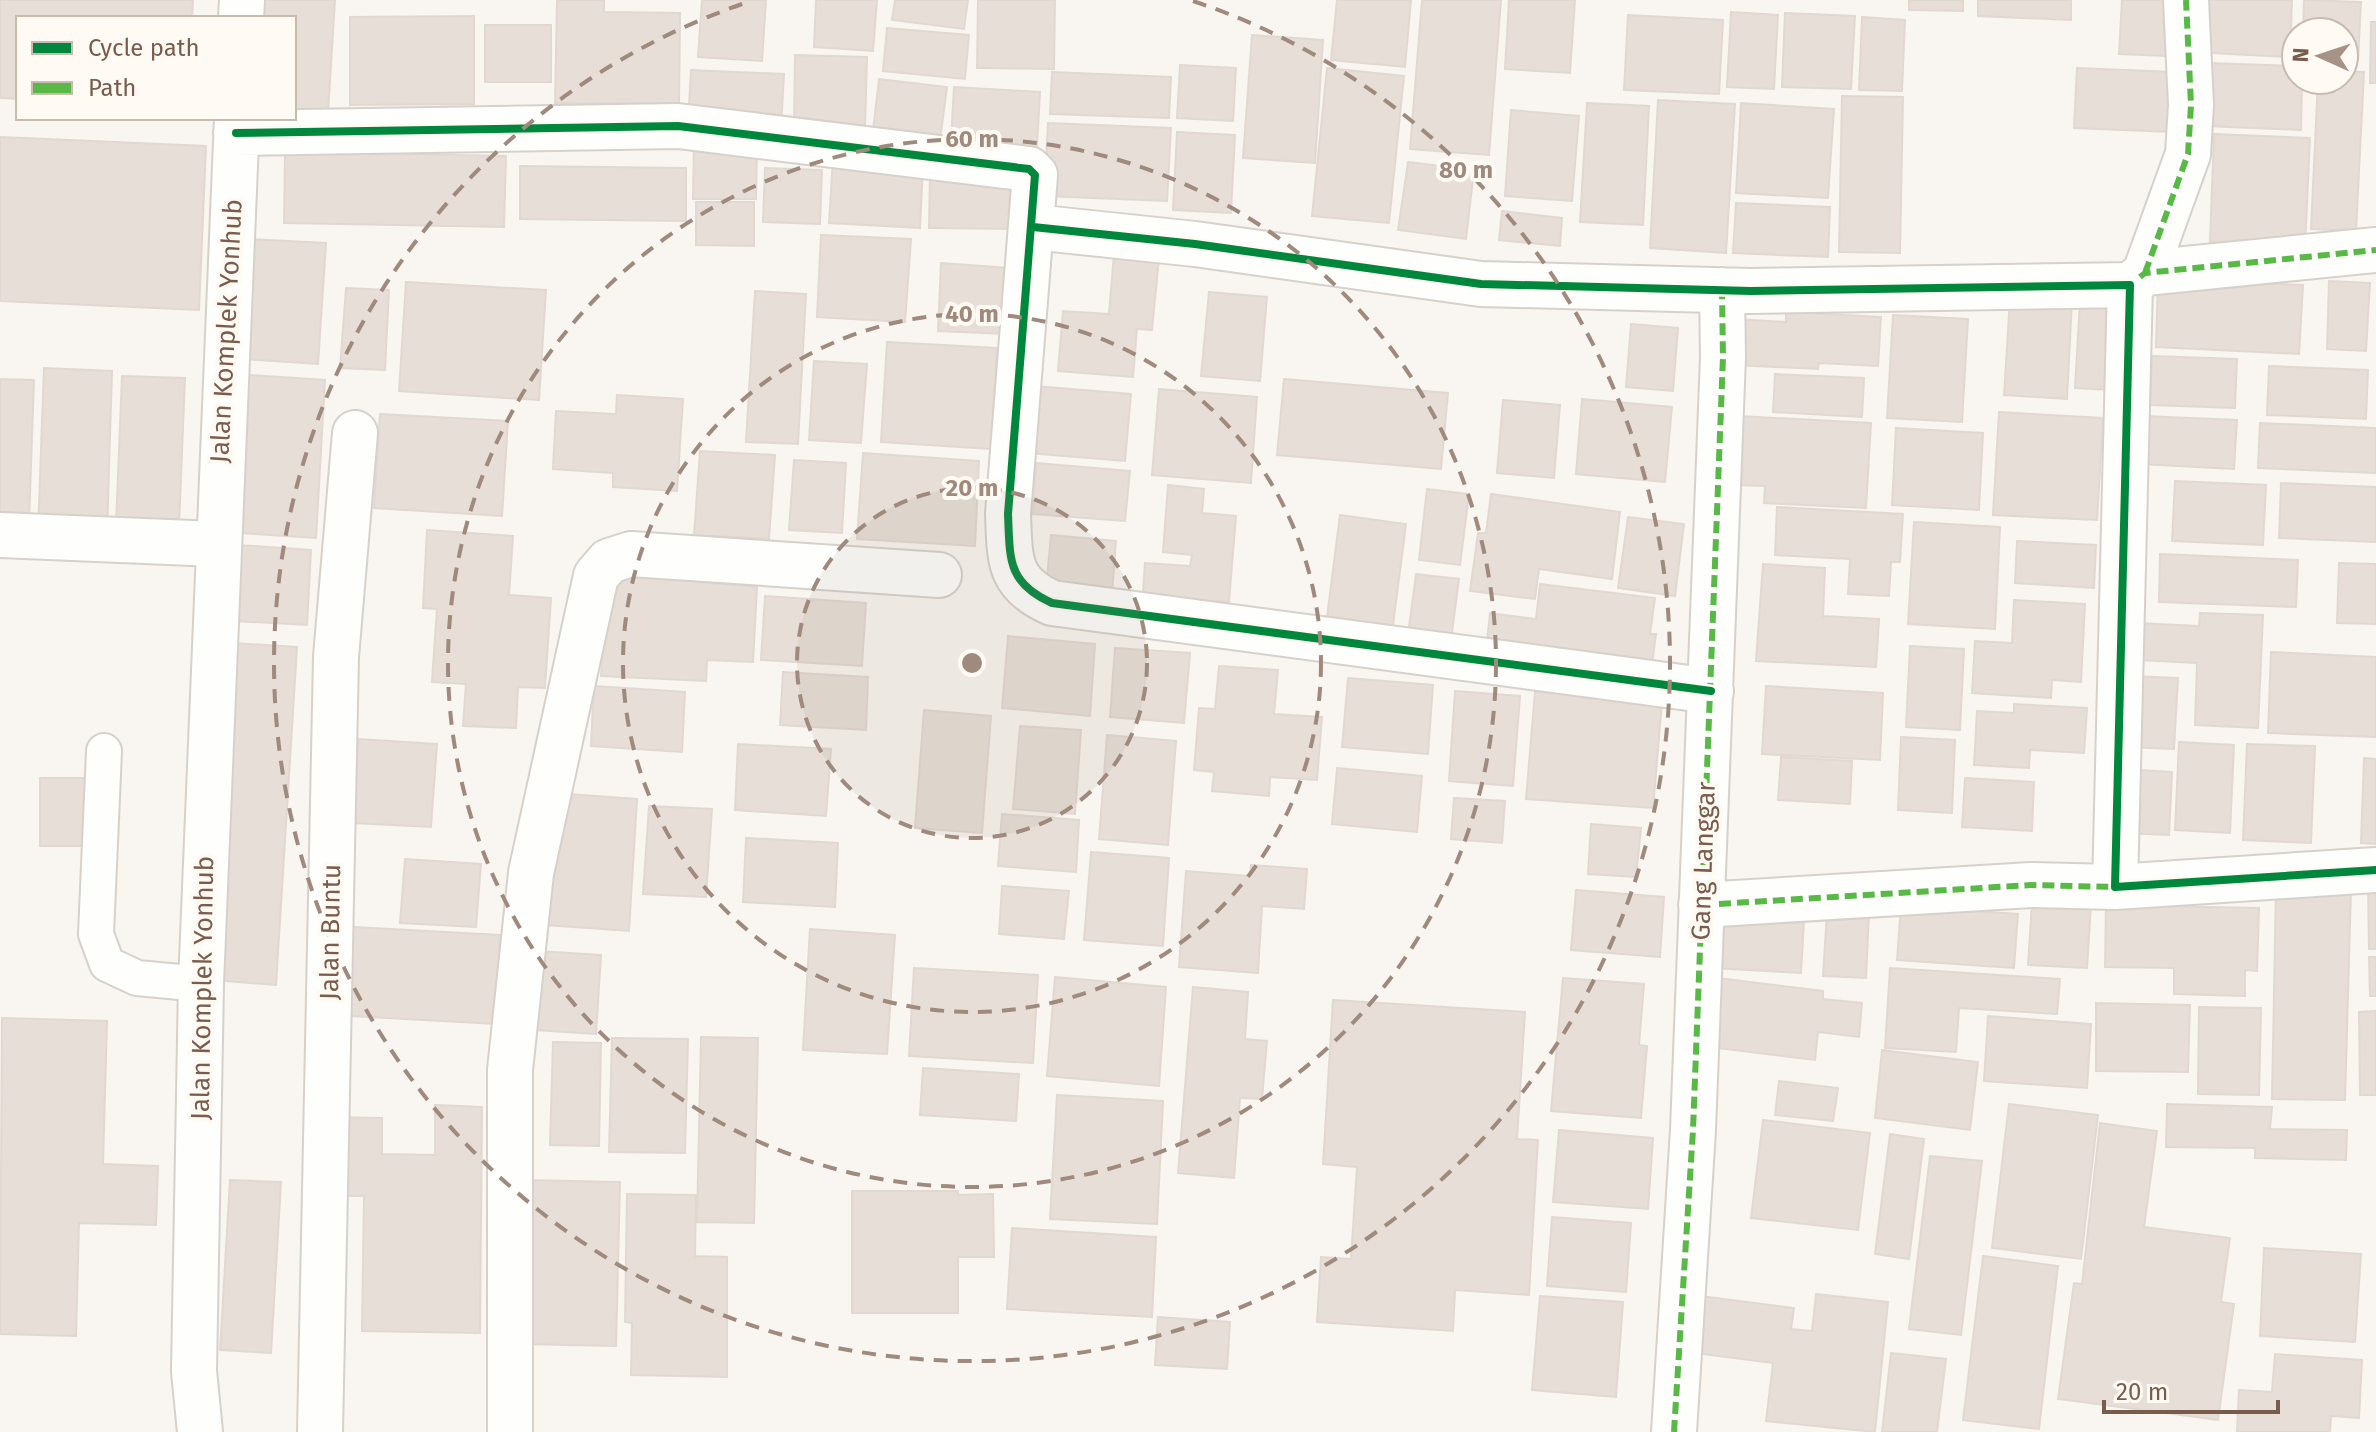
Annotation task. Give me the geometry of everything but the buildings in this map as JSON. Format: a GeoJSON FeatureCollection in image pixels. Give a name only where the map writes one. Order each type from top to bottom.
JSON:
{"type":"FeatureCollection","features":[{"type":"Feature","properties":{"kind":"street"},"geometry":{"type":"LineString","coordinates":[[2115,887],[2138,279],[2188,154],[2191,105],[2186,0]]}},
{"type":"Feature","properties":{"kind":"street"},"geometry":{"type":"LineString","coordinates":[[236,126],[678,126],[1029,169],[1035,175],[1033,227],[1008,514],[1009,550],[1016,578],[1031,594],[1052,603],[1711,691]]}},
{"type":"Feature","properties":{"kind":"street","name":"Jalan Komplek Yonhub"},"geometry":{"type":"LineString","coordinates":[[200,1432],[194,1371],[201,984],[216,544],[236,126]]}},
{"type":"Feature","properties":{"kind":"street"},"geometry":{"type":"LineString","coordinates":[[1033,227],[1195,244],[1481,284],[1722,290],[2138,279],[2376,250]]}},
{"type":"Feature","properties":{"kind":"street","name":"Gang Langgar"},"geometry":{"type":"LineString","coordinates":[[1674,1432],[1693,1130],[1723,357],[1722,290]]}},
{"type":"Feature","properties":{"kind":"street","name":"Jalan Buntu"},"geometry":{"type":"LineString","coordinates":[[320,1432],[336,657],[355,433]]}},
{"type":"Feature","properties":{"kind":"street"},"geometry":{"type":"LineString","coordinates":[[0,535],[216,544]]}},
{"type":"Feature","properties":{"kind":"street"},"geometry":{"type":"LineString","coordinates":[[510,1432],[510,1070],[531,873],[596,576],[609,561],[631,554],[939,575]]}},
{"type":"Feature","properties":{"kind":"street"},"geometry":{"type":"LineString","coordinates":[[1701,905],[2015,886],[2115,887],[2376,870]]}},
{"type":"Feature","properties":{"kind":"lane"},"geometry":{"type":"LineString","coordinates":[[104,751],[96,934],[107,964],[137,978],[201,984]]}},
{"type":"Feature","properties":{"kind":"marked path"},"geometry":{"type":"LineString","coordinates":[[2145,273],[2188,154],[2191,105],[2186,0]]}},
{"type":"Feature","properties":{"kind":"marked path"},"geometry":{"type":"LineString","coordinates":[[2140,277],[2145,273],[2376,250]]}},
{"type":"Feature","properties":{"kind":"marked path"},"geometry":{"type":"LineString","coordinates":[[1674,1432],[1693,1130],[1723,357],[1722,290]]}},
{"type":"Feature","properties":{"kind":"marked path"},"geometry":{"type":"LineString","coordinates":[[1701,905],[2031,885],[2115,887]]}},
{"type":"Feature","properties":{"kind":"cycle path"},"geometry":{"type":"LineString","coordinates":[[236,133],[678,126],[1029,169],[1035,175],[1008,514],[1011,557],[1026,587],[1052,603],[1711,691]]}},
{"type":"Feature","properties":{"kind":"cycle path"},"geometry":{"type":"LineString","coordinates":[[1033,227],[1195,244],[1481,284],[1751,291],[2130,285],[2115,887],[2376,870]]}}]}
